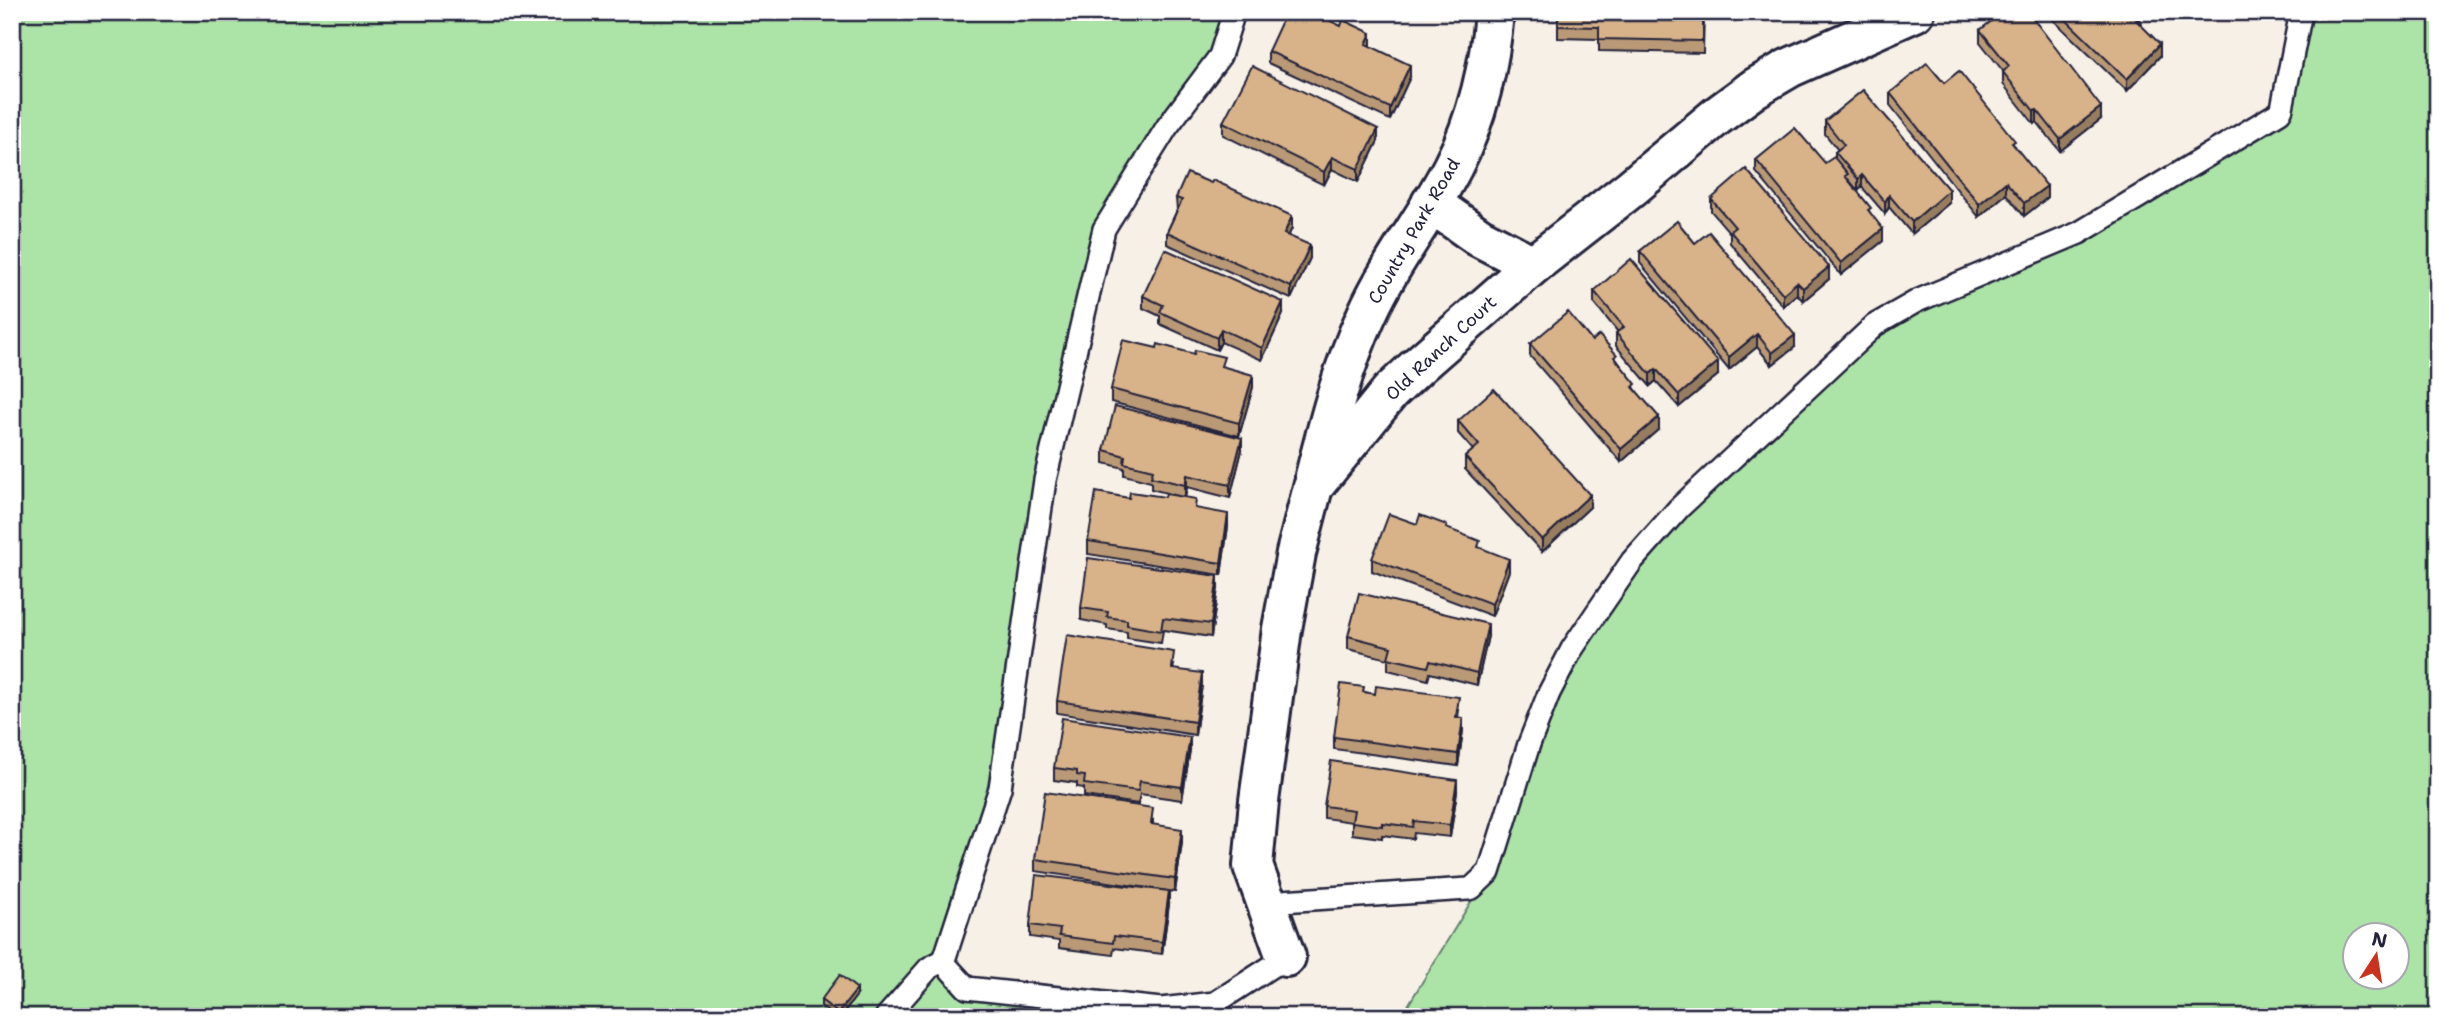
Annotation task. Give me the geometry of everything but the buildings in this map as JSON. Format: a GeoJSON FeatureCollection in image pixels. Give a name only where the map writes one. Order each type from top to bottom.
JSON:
{"type":"FeatureCollection","features":[{"type":"Feature","properties":{"kind":"street","name":"Country Park Road"},"geometry":{"type":"LineString","coordinates":[[1312,487],[1334,403],[1367,314],[1452,166],[1470,122],[1485,75],[1494,12]]}},
{"type":"Feature","properties":{"kind":"street","name":"Old Ranch Court"},"geometry":{"type":"LineString","coordinates":[[1286,957],[1253,866],[1282,629],[1312,487],[1390,392],[1533,265],[1717,116],[1755,88],[1825,50],[1885,27],[1915,12]]}},
{"type":"Feature","properties":{"kind":"street"},"geometry":{"type":"LineString","coordinates":[[1431,203],[1479,237],[1533,265]]}},
{"type":"Feature","properties":{"kind":"lane"},"geometry":{"type":"LineString","coordinates":[[886,1017],[925,972],[944,960],[1000,788],[1045,480],[1104,229],[1167,127],[1220,56],[1234,12]]}},
{"type":"Feature","properties":{"kind":"lane"},"geometry":{"type":"LineString","coordinates":[[1266,902],[1468,889],[1486,876],[1529,744],[1572,649],[1632,561],[1679,508],[1875,325],[1917,301],[2079,233],[2280,112],[2301,12]]}},
{"type":"Feature","properties":{"kind":"lane"},"geometry":{"type":"LineString","coordinates":[[944,960],[967,988],[1161,1009],[1215,1003],[1286,957]]}},
{"type":"Feature","properties":{"kind":"green space"},"geometry":{"type":"Polygon","coordinates":[[[12,12],[1234,12],[1104,229],[1045,480],[1000,788],[944,960],[963,986],[1215,1003],[1225,1017],[12,1017],[12,12]]]}},
{"type":"Feature","properties":{"kind":"green space"},"geometry":{"type":"Polygon","coordinates":[[[2301,12],[2438,12],[2438,1017],[1401,1017],[1489,872],[1529,744],[1632,561],[1871,328],[2079,233],[2280,112],[2301,12]]]}}]}
